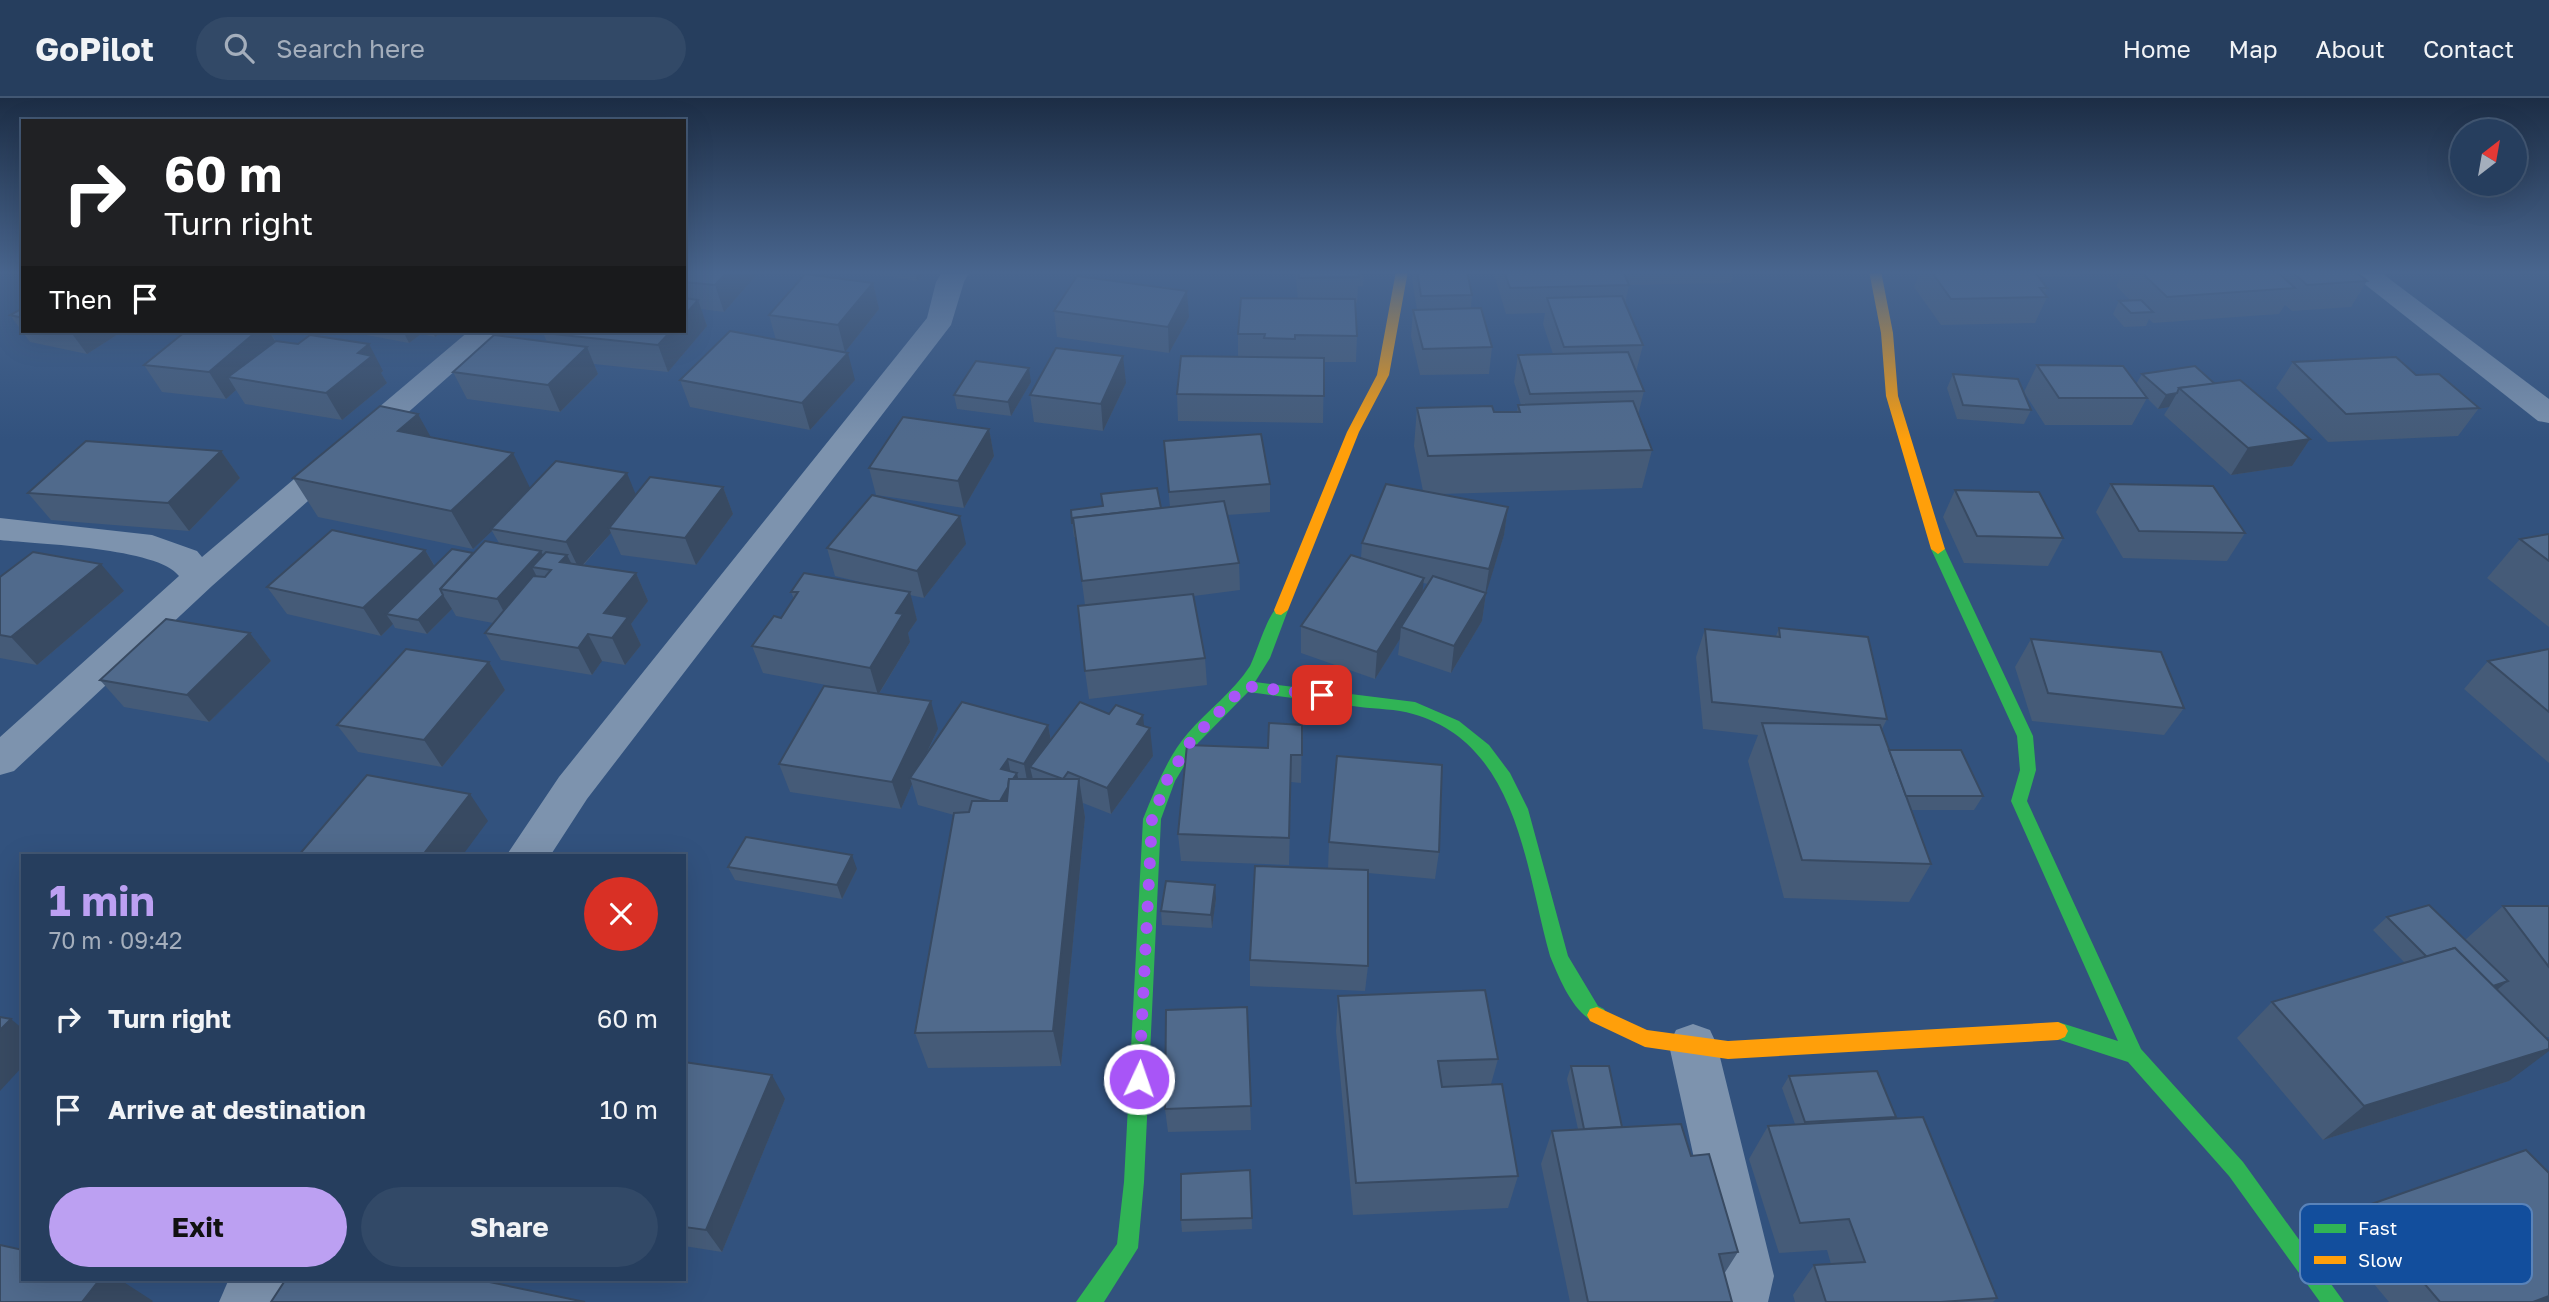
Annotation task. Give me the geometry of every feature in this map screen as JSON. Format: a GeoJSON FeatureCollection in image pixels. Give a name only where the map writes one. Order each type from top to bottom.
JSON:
{"type":"FeatureCollection","features":[{"type":"Feature","properties":{"kind":"street"},"geometry":{"type":"LineString","coordinates":[[528,854],[573,788],[935,327]]}},
{"type":"Feature","properties":{"kind":"street"},"geometry":{"type":"LineString","coordinates":[[1102,1300],[1127,1248],[1135,1182],[1152,819],[1167,780],[1192,739],[1245,686],[1262,658],[1353,432],[1380,384],[1391,327]]}},
{"type":"Feature","properties":{"kind":"street"},"geometry":{"type":"LineString","coordinates":[[1886,327],[1892,396],[1941,557],[2025,736],[2028,769],[2019,801],[2134,1055],[2236,1169],[2300,1257]]}},
{"type":"Feature","properties":{"kind":"street"},"geometry":{"type":"LineString","coordinates":[[2435,327],[2549,414]]}},
{"type":"Feature","properties":{"kind":"street"},"geometry":{"type":"LineString","coordinates":[[0,760],[199,578],[484,333]]}},
{"type":"Feature","properties":{"kind":"street"},"geometry":{"type":"LineString","coordinates":[[0,529],[152,546],[185,559],[199,578]]}},
{"type":"Feature","properties":{"kind":"street"},"geometry":{"type":"LineString","coordinates":[[1245,686],[1415,708],[1440,716],[1468,733],[1498,764],[1528,830],[1560,959],[1591,1012],[1644,1038],[1728,1050],[2053,1029],[2134,1055]]}},
{"type":"Feature","properties":{"kind":"street"},"geometry":{"type":"LineString","coordinates":[[1693,1045],[1746,1276],[1741,1302]]}},
{"type":"Feature","properties":{"kind":"street"},"geometry":{"type":"LineString","coordinates":[[246,1302],[258,1281]]}},
{"type":"Feature","properties":{"kind":"street"},"geometry":{"type":"LineString","coordinates":[[2320,1284],[2333,1302]]}},
{"type":"Feature","properties":{"kind":"building"},"geometry":{"type":"Polygon","coordinates":[[[1239,327],[1357,327],[1357,336],[1295,335],[1295,339],[1264,338],[1265,334],[1238,334],[1239,327]]]}},
{"type":"Feature","properties":{"kind":"building"},"geometry":{"type":"Polygon","coordinates":[[[1417,327],[1486,327],[1492,347],[1423,349],[1417,327]]]}},
{"type":"Feature","properties":{"kind":"building"},"geometry":{"type":"Polygon","coordinates":[[[1557,327],[1635,327],[1643,345],[1564,347],[1557,327]]]}},
{"type":"Feature","properties":{"kind":"building"},"geometry":{"type":"Polygon","coordinates":[[[730,331],[848,353],[802,403],[680,380],[730,331]]]}},
{"type":"Feature","properties":{"kind":"building"},"geometry":{"type":"Polygon","coordinates":[[[184,333],[255,333],[209,372],[144,365],[184,333]]]}},
{"type":"Feature","properties":{"kind":"building"},"geometry":{"type":"Polygon","coordinates":[[[543,333],[669,333],[658,345],[543,333]]]}},
{"type":"Feature","properties":{"kind":"building"},"geometry":{"type":"Polygon","coordinates":[[[310,335],[369,344],[358,353],[372,356],[326,393],[228,377],[276,341],[298,344],[310,335]]]}},
{"type":"Feature","properties":{"kind":"building"},"geometry":{"type":"Polygon","coordinates":[[[494,335],[587,347],[548,385],[453,372],[494,335]]]}},
{"type":"Feature","properties":{"kind":"building"},"geometry":{"type":"Polygon","coordinates":[[[1056,348],[1123,356],[1101,404],[1030,395],[1056,348]]]}},
{"type":"Feature","properties":{"kind":"building"},"geometry":{"type":"Polygon","coordinates":[[[1628,352],[1644,391],[1530,394],[1518,355],[1628,352]]]}},
{"type":"Feature","properties":{"kind":"building"},"geometry":{"type":"Polygon","coordinates":[[[1181,356],[1324,358],[1324,396],[1177,394],[1181,356]]]}},
{"type":"Feature","properties":{"kind":"building"},"geometry":{"type":"Polygon","coordinates":[[[2396,357],[2416,375],[2439,374],[2479,408],[2346,414],[2293,362],[2396,357]]]}},
{"type":"Feature","properties":{"kind":"building"},"geometry":{"type":"Polygon","coordinates":[[[976,361],[1029,368],[1008,402],[954,395],[976,361]]]}},
{"type":"Feature","properties":{"kind":"building"},"geometry":{"type":"Polygon","coordinates":[[[2037,365],[2123,366],[2147,398],[2059,398],[2037,365]]]}},
{"type":"Feature","properties":{"kind":"building"},"geometry":{"type":"Polygon","coordinates":[[[2195,366],[2215,384],[2179,388],[2177,393],[2166,395],[2142,374],[2195,366]]]}},
{"type":"Feature","properties":{"kind":"building"},"geometry":{"type":"Polygon","coordinates":[[[1953,374],[2018,379],[2031,410],[1963,405],[1953,374]]]}},
{"type":"Feature","properties":{"kind":"building"},"geometry":{"type":"Polygon","coordinates":[[[2240,380],[2310,439],[2248,448],[2179,388],[2240,380]]]}},
{"type":"Feature","properties":{"kind":"building"},"geometry":{"type":"Polygon","coordinates":[[[1633,401],[1652,450],[1428,456],[1417,408],[1492,406],[1494,412],[1520,412],[1518,405],[1633,401]]]}},
{"type":"Feature","properties":{"kind":"building"},"geometry":{"type":"Polygon","coordinates":[[[380,406],[418,414],[398,431],[513,453],[451,511],[293,478],[380,406]]]}},
{"type":"Feature","properties":{"kind":"building"},"geometry":{"type":"Polygon","coordinates":[[[903,417],[989,429],[958,481],[869,468],[903,417]]]}},
{"type":"Feature","properties":{"kind":"building"},"geometry":{"type":"Polygon","coordinates":[[[1261,434],[1270,484],[1169,492],[1164,441],[1261,434]]]}},
{"type":"Feature","properties":{"kind":"building"},"geometry":{"type":"Polygon","coordinates":[[[86,441],[221,451],[168,503],[28,493],[86,441]]]}},
{"type":"Feature","properties":{"kind":"building"},"geometry":{"type":"Polygon","coordinates":[[[556,461],[627,473],[566,542],[491,529],[556,461]]]}},
{"type":"Feature","properties":{"kind":"building"},"geometry":{"type":"Polygon","coordinates":[[[650,477],[723,487],[685,538],[609,528],[650,477]]]}},
{"type":"Feature","properties":{"kind":"building"},"geometry":{"type":"Polygon","coordinates":[[[1386,484],[1508,507],[1489,569],[1362,543],[1386,484]]]}},
{"type":"Feature","properties":{"kind":"building"},"geometry":{"type":"Polygon","coordinates":[[[2111,484],[2213,486],[2245,533],[2139,531],[2111,484]]]}},
{"type":"Feature","properties":{"kind":"building"},"geometry":{"type":"Polygon","coordinates":[[[1157,488],[1161,508],[1073,518],[1072,523],[1071,510],[1103,506],[1101,494],[1157,488]]]}},
{"type":"Feature","properties":{"kind":"building"},"geometry":{"type":"Polygon","coordinates":[[[1955,490],[2039,492],[2063,538],[1977,536],[1955,490]]]}},
{"type":"Feature","properties":{"kind":"building"},"geometry":{"type":"Polygon","coordinates":[[[872,495],[960,516],[917,571],[827,548],[872,495]]]}},
{"type":"Feature","properties":{"kind":"building"},"geometry":{"type":"Polygon","coordinates":[[[1224,501],[1239,563],[1082,581],[1073,518],[1224,501]]]}},
{"type":"Feature","properties":{"kind":"building"},"geometry":{"type":"Polygon","coordinates":[[[332,530],[425,550],[363,608],[267,587],[332,530]]]}},
{"type":"Feature","properties":{"kind":"building"},"geometry":{"type":"Polygon","coordinates":[[[2549,534],[2549,561],[2520,539],[2549,534]]]}},
{"type":"Feature","properties":{"kind":"building"},"geometry":{"type":"Polygon","coordinates":[[[485,541],[541,551],[497,599],[440,589],[485,541]]]}},
{"type":"Feature","properties":{"kind":"building"},"geometry":{"type":"Polygon","coordinates":[[[452,549],[473,553],[440,589],[443,595],[418,620],[386,614],[452,549]]]}},
{"type":"Feature","properties":{"kind":"building"},"geometry":{"type":"Polygon","coordinates":[[[33,552],[101,564],[11,637],[0,635],[0,577],[33,552]]]}},
{"type":"Feature","properties":{"kind":"building"},"geometry":{"type":"Polygon","coordinates":[[[546,552],[567,555],[560,562],[636,573],[604,613],[628,617],[612,638],[588,634],[578,648],[485,633],[533,576],[545,577],[551,570],[532,567],[546,552]]]}},
{"type":"Feature","properties":{"kind":"building"},"geometry":{"type":"Polygon","coordinates":[[[1351,555],[1424,578],[1377,652],[1301,626],[1351,555]]]}},
{"type":"Feature","properties":{"kind":"building"},"geometry":{"type":"Polygon","coordinates":[[[804,573],[910,592],[896,613],[903,614],[870,668],[752,646],[774,616],[781,618],[798,592],[791,592],[804,573]]]}},
{"type":"Feature","properties":{"kind":"building"},"geometry":{"type":"Polygon","coordinates":[[[1433,576],[1486,593],[1454,646],[1401,627],[1433,576]]]}},
{"type":"Feature","properties":{"kind":"building"},"geometry":{"type":"Polygon","coordinates":[[[1193,594],[1205,658],[1085,671],[1078,606],[1193,594]]]}},
{"type":"Feature","properties":{"kind":"building"},"geometry":{"type":"Polygon","coordinates":[[[166,619],[250,633],[187,695],[100,680],[166,619]]]}},
{"type":"Feature","properties":{"kind":"building"},"geometry":{"type":"Polygon","coordinates":[[[1779,628],[1868,637],[1887,719],[1712,702],[1705,629],[1780,637],[1779,628]]]}},
{"type":"Feature","properties":{"kind":"building"},"geometry":{"type":"Polygon","coordinates":[[[2031,639],[2161,652],[2184,708],[2048,693],[2031,639]]]}},
{"type":"Feature","properties":{"kind":"building"},"geometry":{"type":"Polygon","coordinates":[[[406,649],[489,662],[424,740],[337,725],[406,649]]]}},
{"type":"Feature","properties":{"kind":"building"},"geometry":{"type":"Polygon","coordinates":[[[2549,649],[2549,712],[2488,661],[2549,649]]]}},
{"type":"Feature","properties":{"kind":"building"},"geometry":{"type":"Polygon","coordinates":[[[824,686],[931,701],[892,782],[779,764],[824,686]]]}},
{"type":"Feature","properties":{"kind":"building"},"geometry":{"type":"Polygon","coordinates":[[[962,702],[1048,725],[1024,764],[1008,759],[1001,769],[1017,773],[1013,779],[1009,779],[1008,787],[1000,801],[990,801],[910,778],[962,702]]]}},
{"type":"Feature","properties":{"kind":"building"},"geometry":{"type":"Polygon","coordinates":[[[1080,702],[1109,714],[1116,705],[1143,715],[1137,724],[1150,728],[1107,788],[1068,772],[1063,779],[1030,767],[1080,702]]]}},
{"type":"Feature","properties":{"kind":"building"},"geometry":{"type":"Polygon","coordinates":[[[1269,723],[1302,725],[1302,755],[1291,755],[1289,838],[1178,834],[1187,745],[1268,748],[1269,723]]]}},
{"type":"Feature","properties":{"kind":"building"},"geometry":{"type":"Polygon","coordinates":[[[1762,723],[1880,725],[1931,864],[1802,860],[1762,723]]]}},
{"type":"Feature","properties":{"kind":"building"},"geometry":{"type":"Polygon","coordinates":[[[1889,750],[1961,750],[1983,796],[1906,796],[1889,750]]]}},
{"type":"Feature","properties":{"kind":"building"},"geometry":{"type":"Polygon","coordinates":[[[1337,756],[1442,765],[1439,852],[1329,842],[1337,756]]]}},
{"type":"Feature","properties":{"kind":"building"},"geometry":{"type":"Polygon","coordinates":[[[367,775],[470,794],[424,854],[300,854],[367,775]]]}},
{"type":"Feature","properties":{"kind":"building"},"geometry":{"type":"Polygon","coordinates":[[[1009,779],[1079,779],[1053,1031],[915,1033],[954,813],[969,812],[972,801],[1007,801],[1009,779]]]}},
{"type":"Feature","properties":{"kind":"building"},"geometry":{"type":"Polygon","coordinates":[[[746,837],[852,855],[837,885],[728,867],[746,837]]]}},
{"type":"Feature","properties":{"kind":"building"},"geometry":{"type":"Polygon","coordinates":[[[1255,866],[1368,870],[1368,966],[1250,960],[1255,866]]]}},
{"type":"Feature","properties":{"kind":"building"},"geometry":{"type":"Polygon","coordinates":[[[1166,881],[1215,885],[1211,915],[1161,911],[1166,881]]]}},
{"type":"Feature","properties":{"kind":"building"},"geometry":{"type":"Polygon","coordinates":[[[2429,905],[2508,981],[2493,986],[2455,948],[2427,957],[2387,917],[2429,905]]]}},
{"type":"Feature","properties":{"kind":"building"},"geometry":{"type":"Polygon","coordinates":[[[2503,906],[2549,906],[2549,967],[2503,906]]]}},
{"type":"Feature","properties":{"kind":"building"},"geometry":{"type":"Polygon","coordinates":[[[2455,948],[2549,1041],[2549,1049],[2364,1106],[2272,1002],[2455,948]]]}},
{"type":"Feature","properties":{"kind":"building"},"geometry":{"type":"Polygon","coordinates":[[[1485,990],[1498,1059],[1438,1061],[1442,1087],[1502,1084],[1518,1176],[1356,1183],[1338,996],[1485,990]]]}},
{"type":"Feature","properties":{"kind":"building"},"geometry":{"type":"Polygon","coordinates":[[[1247,1007],[1251,1106],[1165,1109],[1166,1010],[1247,1007]]]}},
{"type":"Feature","properties":{"kind":"building"},"geometry":{"type":"Polygon","coordinates":[[[0,1017],[11,1019],[0,1030],[0,1017]]]}},
{"type":"Feature","properties":{"kind":"building"},"geometry":{"type":"Polygon","coordinates":[[[686,1062],[772,1075],[706,1230],[686,1227],[686,1062]]]}},
{"type":"Feature","properties":{"kind":"building"},"geometry":{"type":"Polygon","coordinates":[[[1571,1066],[1609,1066],[1622,1127],[1584,1129],[1571,1066]]]}},
{"type":"Feature","properties":{"kind":"building"},"geometry":{"type":"Polygon","coordinates":[[[1877,1071],[1896,1117],[1805,1122],[1789,1076],[1877,1071]]]}},
{"type":"Feature","properties":{"kind":"building"},"geometry":{"type":"Polygon","coordinates":[[[1923,1117],[1997,1298],[1941,1302],[1826,1302],[1814,1265],[1865,1262],[1849,1219],[1800,1223],[1768,1126],[1923,1117]]]}},
{"type":"Feature","properties":{"kind":"building"},"geometry":{"type":"Polygon","coordinates":[[[1681,1124],[1691,1156],[1709,1154],[1738,1252],[1719,1254],[1732,1302],[1588,1302],[1552,1131],[1681,1124]]]}},
{"type":"Feature","properties":{"kind":"building"},"geometry":{"type":"Polygon","coordinates":[[[2526,1150],[2549,1173],[2549,1296],[2533,1302],[2440,1302],[2425,1284],[2532,1284],[2532,1204],[2371,1204],[2526,1150]]]}},
{"type":"Feature","properties":{"kind":"building"},"geometry":{"type":"Polygon","coordinates":[[[1250,1170],[1252,1218],[1181,1220],[1181,1174],[1250,1170]]]}},
{"type":"Feature","properties":{"kind":"building"},"geometry":{"type":"Polygon","coordinates":[[[0,1245],[21,1250],[21,1281],[98,1281],[82,1302],[0,1302],[0,1245]]]}},
{"type":"Feature","properties":{"kind":"building"},"geometry":{"type":"Polygon","coordinates":[[[285,1281],[485,1281],[585,1302],[271,1302],[285,1281]]]}},
{"type":"Feature","properties":{"kind":"traffic: fast"},"geometry":{"type":"LineString","coordinates":[[1938,549],[2025,736],[2028,770],[2019,801],[2134,1055]]}},
{"type":"Feature","properties":{"kind":"traffic: fast"},"geometry":{"type":"LineString","coordinates":[[1087,1302],[1094,1297],[1127,1248],[1134,1182],[1152,819],[1167,780],[1192,739],[1245,686],[1262,658],[1281,610]]}},
{"type":"Feature","properties":{"kind":"traffic: fast"},"geometry":{"type":"LineString","coordinates":[[1245,686],[1415,708],[1454,726],[1483,749],[1504,777],[1519,809],[1559,956],[1591,1012],[1597,1015]]}},
{"type":"Feature","properties":{"kind":"traffic: fast"},"geometry":{"type":"LineString","coordinates":[[2058,1031],[2134,1055],[2236,1169],[2300,1257]]}},
{"type":"Feature","properties":{"kind":"traffic: fast"},"geometry":{"type":"LineString","coordinates":[[2320,1284],[2333,1302]]}},
{"type":"Feature","properties":{"kind":"traffic: slow"},"geometry":{"type":"LineString","coordinates":[[1281,610],[1353,432],[1383,375],[1392,327]]}},
{"type":"Feature","properties":{"kind":"traffic: slow"},"geometry":{"type":"LineString","coordinates":[[1886,327],[1892,396],[1938,549]]}},
{"type":"Feature","properties":{"kind":"traffic: slow"},"geometry":{"type":"LineString","coordinates":[[1597,1015],[1645,1038],[1728,1050],[2058,1031]]}},
{"type":"Feature","properties":{"kind":"route"},"geometry":{"type":"LineString","coordinates":[[1139,1079],[1152,819],[1167,780],[1192,739],[1245,686],[1322,695]]}}]}
